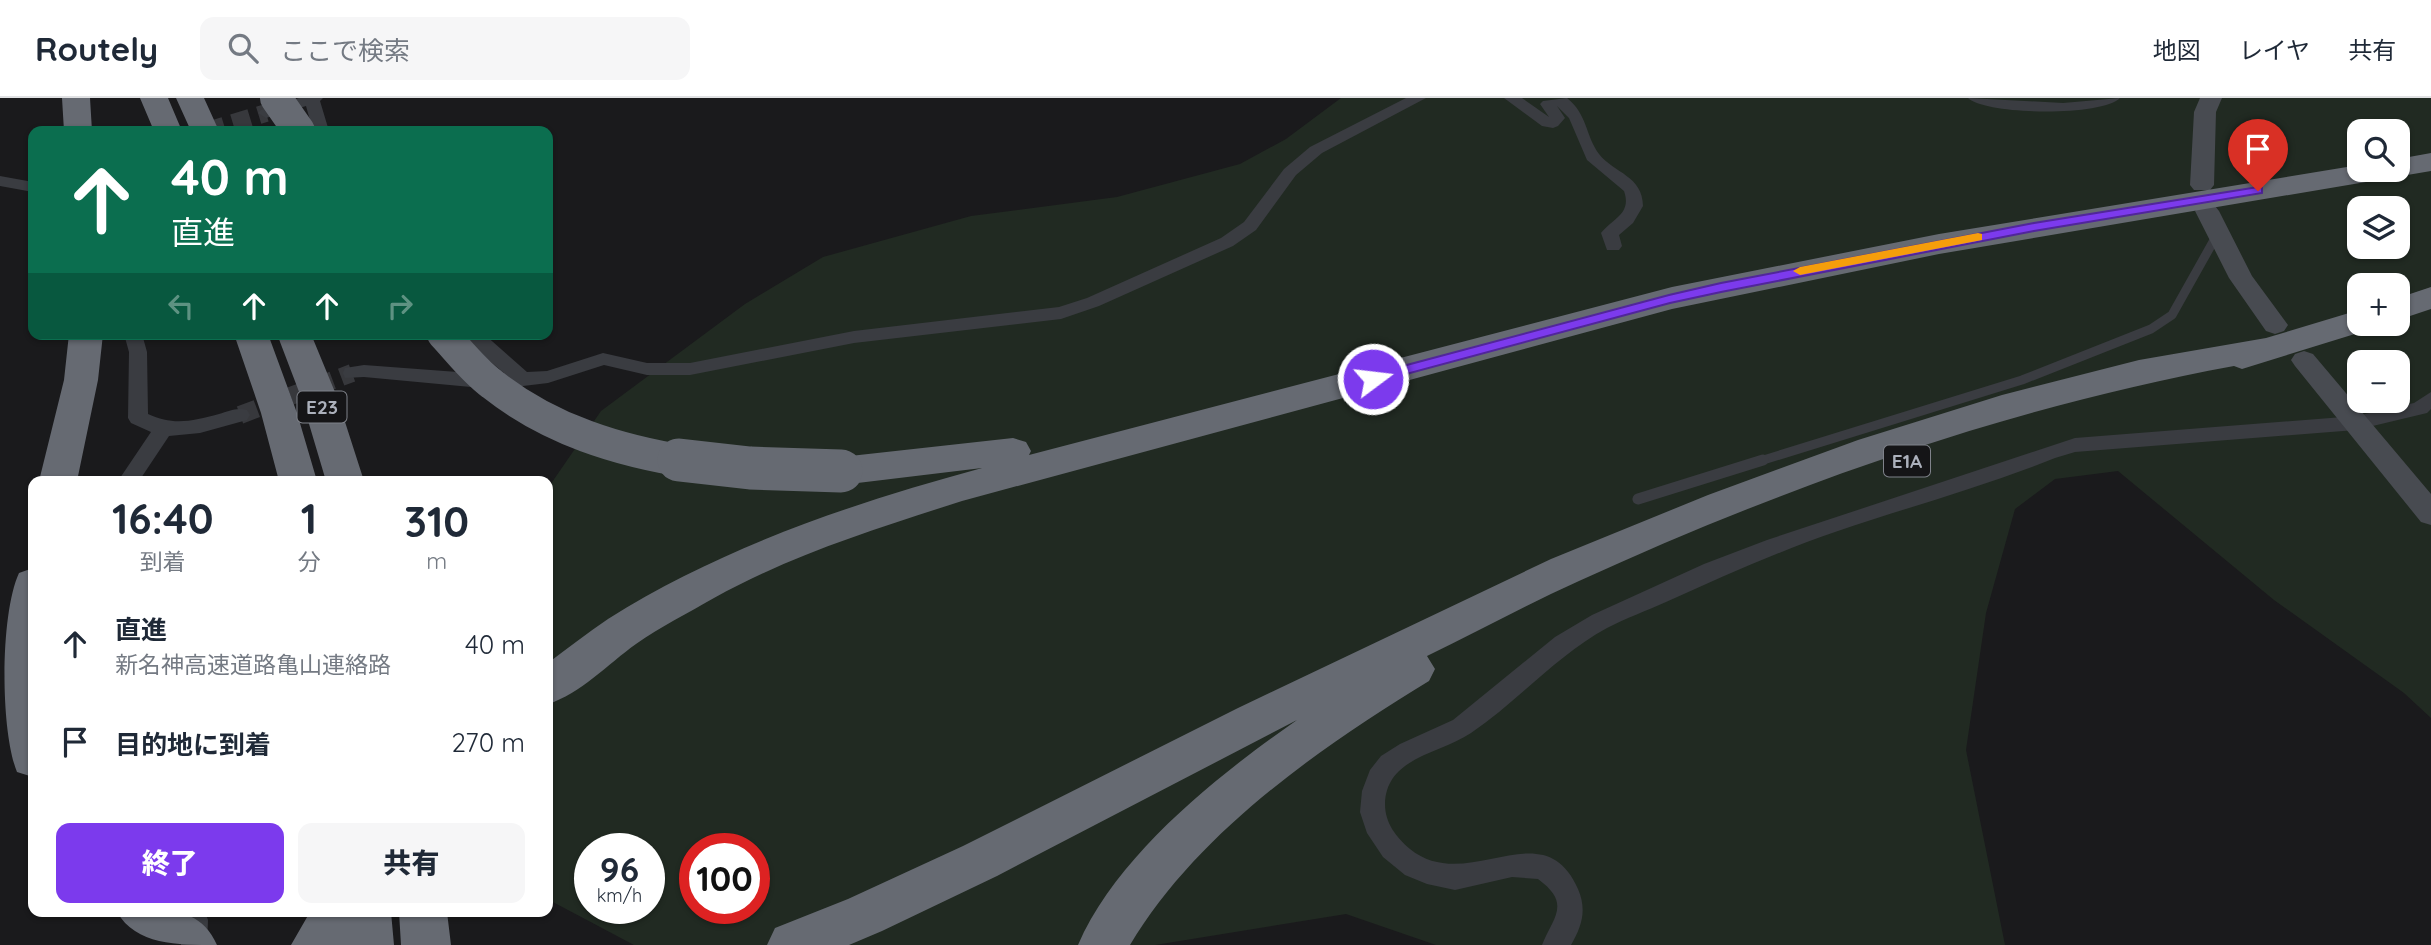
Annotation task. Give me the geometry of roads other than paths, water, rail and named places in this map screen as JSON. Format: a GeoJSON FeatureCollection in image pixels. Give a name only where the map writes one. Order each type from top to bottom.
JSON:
{"type":"FeatureCollection","features":[{"type":"Feature","properties":{"kind":"highway"},"geometry":{"type":"LineString","coordinates":[[76,98],[78,126]]}},
{"type":"Feature","properties":{"kind":"highway"},"geometry":{"type":"LineString","coordinates":[[153,98],[166,126]]}},
{"type":"Feature","properties":{"kind":"highway"},"geometry":{"type":"LineString","coordinates":[[190,98],[203,126]]}},
{"type":"Feature","properties":{"kind":"highway"},"geometry":{"type":"LineString","coordinates":[[271,106],[293,126]]}},
{"type":"Feature","properties":{"kind":"highway"},"geometry":{"type":"LineString","coordinates":[[2410,166],[2431,162]]}},
{"type":"Feature","properties":{"kind":"highway"},"geometry":{"type":"LineString","coordinates":[[553,682],[648,614],[706,581],[755,559],[900,505],[1018,470],[1144,440],[1669,299],[2034,227],[2347,176]]}},
{"type":"Feature","properties":{"kind":"highway"},"geometry":{"type":"LineString","coordinates":[[2410,305],[2431,298]]}},
{"type":"Feature","properties":{"kind":"highway","name":"E1A"},"geometry":{"type":"LineString","coordinates":[[1103,945],[1138,891],[1183,843],[1283,753],[1343,710],[1440,654],[1558,597],[1742,520],[1917,457],[2270,337],[2347,323]]}},
{"type":"Feature","properties":{"kind":"highway"},"geometry":{"type":"LineString","coordinates":[[792,945],[865,915],[980,861],[1228,734],[1552,576],[1721,505],[1871,449],[2002,407],[2270,337]]}},
{"type":"Feature","properties":{"kind":"highway"},"geometry":{"type":"LineString","coordinates":[[59,476],[79,392],[85,340]]}},
{"type":"Feature","properties":{"kind":"highway","name":"E23"},"geometry":{"type":"LineString","coordinates":[[253,340],[279,413],[297,476]]}},
{"type":"Feature","properties":{"kind":"highway","name":"E23"},"geometry":{"type":"LineString","coordinates":[[296,340],[343,476]]}},
{"type":"Feature","properties":{"kind":"highway"},"geometry":{"type":"LineString","coordinates":[[449,340],[492,384],[565,428],[599,441],[661,458],[785,471],[841,471],[989,456],[1500,344]]}},
{"type":"Feature","properties":{"kind":"highway"},"geometry":{"type":"LineString","coordinates":[[28,627],[24,661],[28,731]]}},
{"type":"Feature","properties":{"kind":"highway"},"geometry":{"type":"LineString","coordinates":[[149,917],[193,945]]}},
{"type":"Feature","properties":{"kind":"highway"},"geometry":{"type":"LineString","coordinates":[[316,945],[336,917]]}},
{"type":"Feature","properties":{"kind":"highway"},"geometry":{"type":"LineString","coordinates":[[367,917],[369,945]]}},
{"type":"Feature","properties":{"kind":"highway"},"geometry":{"type":"LineString","coordinates":[[423,917],[426,945]]}},
{"type":"Feature","properties":{"kind":"street"},"geometry":{"type":"LineString","coordinates":[[352,373],[364,371],[471,380],[523,379],[548,377],[603,359],[647,369],[691,369],[855,337],[1061,313],[1093,302],[1227,242],[1250,226],[1290,172],[1315,150],[1418,98]]}},
{"type":"Feature","properties":{"kind":"street"},"geometry":{"type":"LineString","coordinates":[[1512,98],[1546,123],[1557,121],[1548,104],[1561,101],[1568,106],[1580,121],[1595,160],[1626,184],[1636,202],[1626,223],[1610,233],[1613,246]]}},
{"type":"Feature","properties":{"kind":"street"},"geometry":{"type":"LineString","coordinates":[[1976,98],[2063,107],[2112,98]]}},
{"type":"Feature","properties":{"kind":"street"},"geometry":{"type":"LineString","coordinates":[[2202,185],[2205,112],[2211,98]]}},
{"type":"Feature","properties":{"kind":"street"},"geometry":{"type":"LineString","coordinates":[[271,106],[314,99],[318,126]]}},
{"type":"Feature","properties":{"kind":"street"},"geometry":{"type":"LineString","coordinates":[[0,181],[28,185]]}},
{"type":"Feature","properties":{"kind":"street"},"geometry":{"type":"LineString","coordinates":[[2213,221],[2270,337]]}},
{"type":"Feature","properties":{"kind":"street"},"geometry":{"type":"LineString","coordinates":[[135,340],[138,352],[138,418],[163,430],[200,426],[240,415]]}},
{"type":"Feature","properties":{"kind":"street"},"geometry":{"type":"LineString","coordinates":[[479,340],[523,379]]}},
{"type":"Feature","properties":{"kind":"street"},"geometry":{"type":"LineString","coordinates":[[2304,359],[2431,514]]}},
{"type":"Feature","properties":{"kind":"street"},"geometry":{"type":"LineString","coordinates":[[1555,945],[1565,934],[1572,905],[1557,878],[1546,869],[1538,866],[1508,866],[1492,872],[1449,879],[1420,869],[1404,860],[1387,844],[1374,819],[1372,806],[1381,774],[1394,760],[1462,726],[1545,658],[1598,622],[1717,568],[1866,514],[2062,449],[2089,444],[2356,423],[2420,408],[2431,399]]}},
{"type":"Feature","properties":{"kind":"street"},"geometry":{"type":"LineString","coordinates":[[131,476],[163,430]]}},
{"type":"Feature","properties":{"kind":"street"},"geometry":{"type":"LineString","coordinates":[[192,917],[195,920],[193,945]]}},
{"type":"Feature","properties":{"kind":"lane"},"geometry":{"type":"LineString","coordinates":[[1638,499],[2022,380],[2151,329],[2172,315],[2213,221]]}},
{"type":"Feature","properties":{"kind":"tunnel"},"geometry":{"type":"LineString","coordinates":[[223,126],[266,113]]}},
{"type":"Feature","properties":{"kind":"tunnel"},"geometry":{"type":"LineString","coordinates":[[240,415],[352,373]]}}]}
